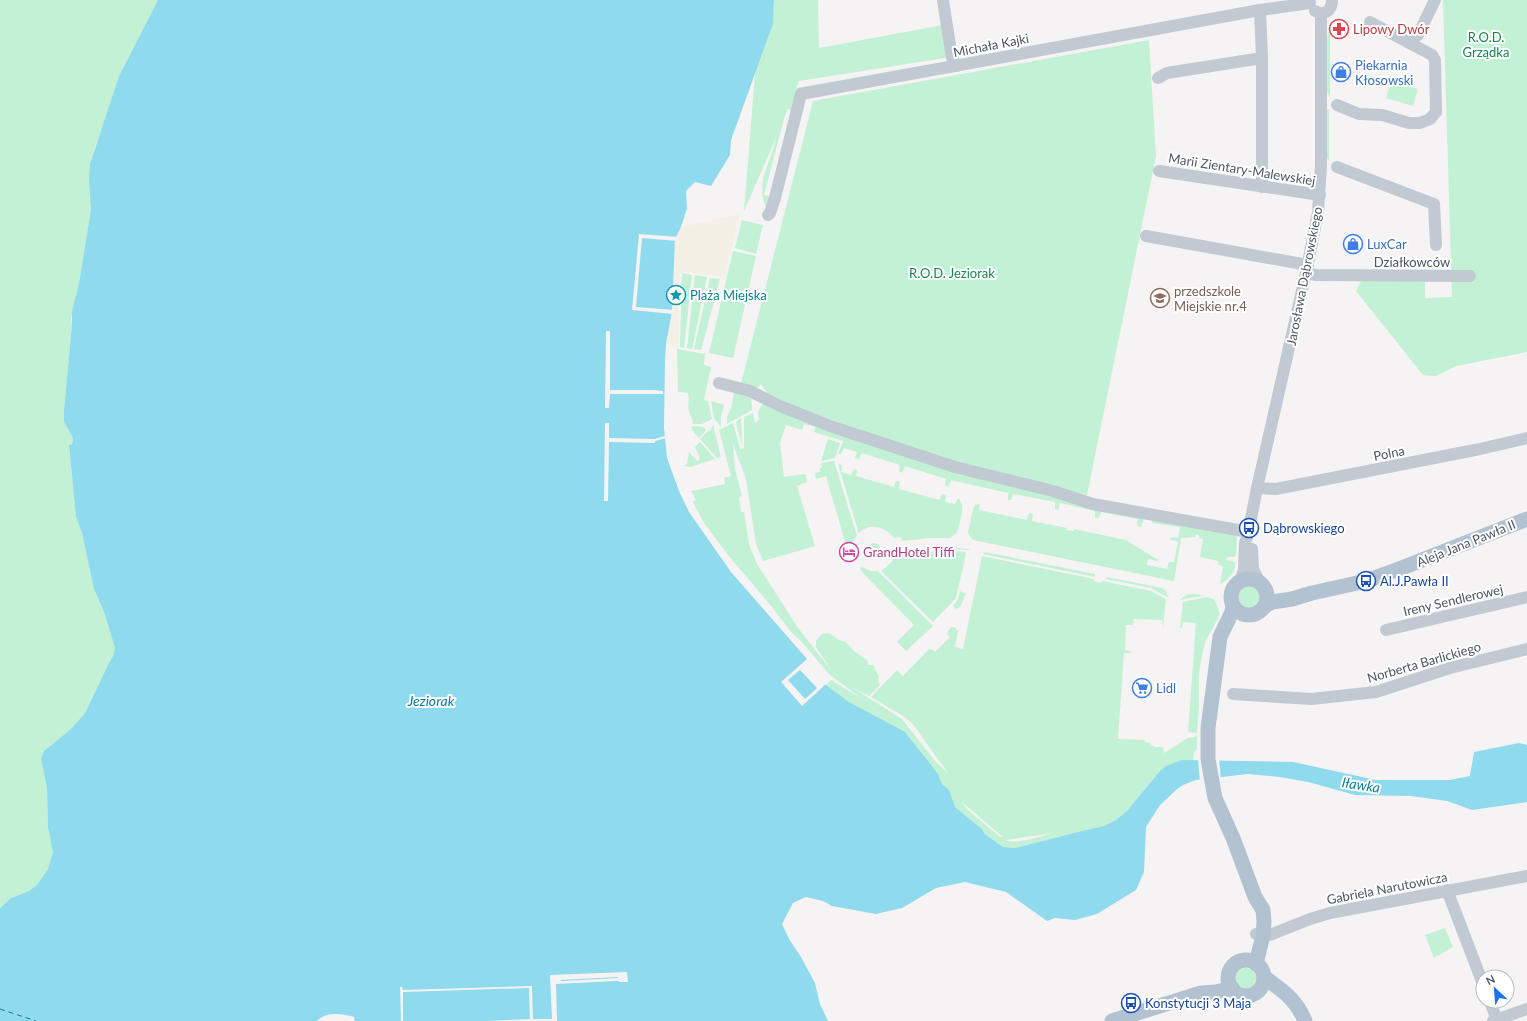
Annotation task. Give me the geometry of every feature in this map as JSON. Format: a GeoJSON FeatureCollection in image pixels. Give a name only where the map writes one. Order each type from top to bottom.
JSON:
{"type":"FeatureCollection","features":[{"type":"Feature","properties":{"kind":"main road","name":"Aleja Jana Pawła II"},"geometry":{"type":"LineString","coordinates":[[1265,606],[1272,602],[1292,599],[1312,593],[1352,585],[1400,570],[1527,519]]}},
{"type":"Feature","properties":{"kind":"main road"},"geometry":{"type":"LineString","coordinates":[[1220,649],[1228,639],[1236,622],[1241,617],[1257,614],[1265,606],[1268,595],[1262,585],[1250,578],[1241,580],[1232,591],[1232,612],[1220,637],[1220,649],[1210,713],[1208,750],[1212,786],[1218,805],[1233,838],[1255,897],[1263,910],[1264,922],[1252,962]]}},
{"type":"Feature","properties":{"kind":"main road","name":"Aleja Jana Pawła II"},"geometry":{"type":"LineString","coordinates":[[1262,585],[1272,591],[1312,593]]}},
{"type":"Feature","properties":{"kind":"main road"},"geometry":{"type":"LineString","coordinates":[[1233,606],[1246,615]]}},
{"type":"Feature","properties":{"kind":"main road"},"geometry":{"type":"LineString","coordinates":[[1240,962],[1252,962],[1260,967],[1262,983],[1255,994],[1242,996],[1236,993],[1230,983],[1230,971],[1240,962]]}},
{"type":"Feature","properties":{"kind":"main road"},"geometry":{"type":"LineString","coordinates":[[1112,1021],[1230,983]]}},
{"type":"Feature","properties":{"kind":"main road"},"geometry":{"type":"LineString","coordinates":[[1262,983],[1289,1007],[1296,1021]]}},
{"type":"Feature","properties":{"kind":"main road"},"geometry":{"type":"LineString","coordinates":[[1262,983],[1289,995],[1296,1003],[1305,1021]]}},
{"type":"Feature","properties":{"kind":"street"},"geometry":{"type":"LineString","coordinates":[[944,0],[952,58],[957,66]]}},
{"type":"Feature","properties":{"kind":"street"},"geometry":{"type":"LineString","coordinates":[[1311,2],[1314,10],[1321,13],[1330,9],[1332,0]]}},
{"type":"Feature","properties":{"kind":"street"},"geometry":{"type":"LineString","coordinates":[[1410,42],[1418,35],[1435,0]]}},
{"type":"Feature","properties":{"kind":"street","name":"Michała Kajki"},"geometry":{"type":"LineString","coordinates":[[768,215],[770,214],[775,198],[801,94],[1311,2]]}},
{"type":"Feature","properties":{"kind":"street"},"geometry":{"type":"LineString","coordinates":[[1260,10],[1262,58],[1262,187]]}},
{"type":"Feature","properties":{"kind":"street","name":"Jarosława Dąbrowskiego"},"geometry":{"type":"LineString","coordinates":[[1241,580],[1244,570],[1245,543],[1316,227],[1320,195],[1321,13]]}},
{"type":"Feature","properties":{"kind":"street"},"geometry":{"type":"LineString","coordinates":[[1337,105],[1360,114],[1382,115],[1409,123],[1420,123],[1430,119],[1436,112],[1435,60],[1432,55],[1370,22]]}},
{"type":"Feature","properties":{"kind":"street"},"geometry":{"type":"LineString","coordinates":[[1158,78],[1167,73],[1262,58]]}},
{"type":"Feature","properties":{"kind":"street"},"geometry":{"type":"LineString","coordinates":[[1337,167],[1434,204],[1436,245]]}},
{"type":"Feature","properties":{"kind":"street","name":"Marii Zientary-Malewskiej"},"geometry":{"type":"LineString","coordinates":[[1159,171],[1320,195]]}},
{"type":"Feature","properties":{"kind":"street","name":"Działkowców"},"geometry":{"type":"LineString","coordinates":[[1146,236],[1307,269],[1316,275],[1470,276]]}},
{"type":"Feature","properties":{"kind":"street"},"geometry":{"type":"LineString","coordinates":[[719,383],[750,391],[780,406],[834,427],[956,467],[1053,491],[1094,504],[1248,533]]}},
{"type":"Feature","properties":{"kind":"street","name":"Polna"},"geometry":{"type":"LineString","coordinates":[[1257,488],[1276,489],[1473,451],[1527,438]]}},
{"type":"Feature","properties":{"kind":"street","name":"Jarosława Dąbrowskiego"},"geometry":{"type":"LineString","coordinates":[[1248,533],[1252,544],[1253,569],[1262,585]]}},
{"type":"Feature","properties":{"kind":"street","name":"Ireny Sendlerowej"},"geometry":{"type":"LineString","coordinates":[[1386,630],[1527,597]]}},
{"type":"Feature","properties":{"kind":"street","name":"Norberta Barlickiego"},"geometry":{"type":"LineString","coordinates":[[1233,694],[1311,699],[1376,692],[1450,668],[1527,649]]}},
{"type":"Feature","properties":{"kind":"street","name":"Gabriela Narutowicza"},"geometry":{"type":"LineString","coordinates":[[1259,935],[1278,932],[1310,919],[1330,913],[1527,876]]}},
{"type":"Feature","properties":{"kind":"street"},"geometry":{"type":"LineString","coordinates":[[1448,890],[1477,969]]}},
{"type":"Feature","properties":{"kind":"street"},"geometry":{"type":"LineString","coordinates":[[1492,1009],[1495,1020],[1527,1009]]}},
{"type":"Feature","properties":{"kind":"green space"},"geometry":{"type":"Polygon","coordinates":[[[0,0],[158,0],[119,76],[104,124],[94,149],[91,209],[79,283],[71,318],[72,324],[64,410],[64,422],[73,438],[72,444],[69,445],[76,517],[82,533],[94,589],[104,612],[115,648],[113,656],[85,713],[71,729],[44,751],[41,759],[47,788],[48,828],[53,851],[48,869],[37,885],[29,891],[11,898],[0,908],[0,0]]]}},
{"type":"Feature","properties":{"kind":"green space"},"geometry":{"type":"Polygon","coordinates":[[[774,0],[818,0],[819,48],[943,25],[946,56],[945,58],[799,81],[796,88],[943,62],[809,90],[793,110],[788,109],[785,115],[764,195],[773,197],[768,211],[762,192],[764,174],[776,138],[744,211],[755,74],[773,24],[774,0]]]}},
{"type":"Feature","properties":{"kind":"green space","name":"R.O.D. Grządka"},"geometry":{"type":"Polygon","coordinates":[[[1443,0],[1527,0],[1527,352],[1456,366],[1436,376],[1423,375],[1356,291],[1361,281],[1414,279],[1418,282],[1425,281],[1425,298],[1452,297],[1443,0]]]}},
{"type":"Feature","properties":{"kind":"green space"},"geometry":{"type":"Polygon","coordinates":[[[1328,32],[1330,34],[1330,97],[1326,85],[1328,32]]]}},
{"type":"Feature","properties":{"kind":"green space","name":"R.O.D. Jeziorak"},"geometry":{"type":"Polygon","coordinates":[[[1149,40],[1156,156],[1087,495],[957,464],[781,402],[769,396],[761,384],[756,389],[741,384],[813,101],[1149,40]]]}},
{"type":"Feature","properties":{"kind":"green space"},"geometry":{"type":"Polygon","coordinates":[[[1391,81],[1418,89],[1413,106],[1386,98],[1391,81]]]}},
{"type":"Feature","properties":{"kind":"green space"},"geometry":{"type":"Polygon","coordinates":[[[1329,109],[1329,161],[1327,158],[1326,110],[1329,109]]]}},
{"type":"Feature","properties":{"kind":"green space"},"geometry":{"type":"Polygon","coordinates":[[[742,220],[763,225],[756,254],[735,248],[742,220]]]}},
{"type":"Feature","properties":{"kind":"green space"},"geometry":{"type":"Polygon","coordinates":[[[733,251],[756,256],[733,358],[709,353],[733,251]]]}},
{"type":"Feature","properties":{"kind":"green space"},"geometry":{"type":"Polygon","coordinates":[[[682,273],[692,275],[684,348],[680,347],[682,273]]]}},
{"type":"Feature","properties":{"kind":"green space"},"geometry":{"type":"Polygon","coordinates":[[[695,275],[707,277],[692,349],[687,348],[695,275]]]}},
{"type":"Feature","properties":{"kind":"green space"},"geometry":{"type":"Polygon","coordinates":[[[710,278],[720,279],[701,350],[694,349],[710,278]]]}},
{"type":"Feature","properties":{"kind":"green space"},"geometry":{"type":"Polygon","coordinates":[[[677,349],[705,354],[704,365],[711,367],[704,400],[708,401],[712,419],[702,424],[693,424],[693,420],[688,409],[688,393],[678,392],[677,349]]]}},
{"type":"Feature","properties":{"kind":"green space"},"geometry":{"type":"Polygon","coordinates":[[[734,391],[751,395],[752,410],[727,424],[727,417],[732,405],[734,391]]]}},
{"type":"Feature","properties":{"kind":"green space"},"geometry":{"type":"Polygon","coordinates":[[[711,401],[724,405],[721,417],[721,427],[714,418],[711,401]]]}},
{"type":"Feature","properties":{"kind":"green space"},"geometry":{"type":"Polygon","coordinates":[[[764,404],[1144,518],[1141,527],[1137,526],[1138,519],[1101,512],[1099,518],[1095,518],[1095,511],[1060,503],[1058,510],[1055,509],[1055,502],[1013,494],[1011,500],[1008,500],[1008,493],[951,480],[949,486],[945,486],[946,479],[905,466],[902,473],[899,471],[900,465],[862,453],[859,459],[855,458],[857,452],[844,448],[841,454],[838,454],[843,441],[814,432],[815,427],[804,424],[802,430],[786,425],[780,443],[784,477],[805,474],[807,482],[797,486],[815,546],[763,561],[756,544],[746,479],[733,444],[735,469],[742,496],[739,497],[741,512],[744,512],[749,544],[757,564],[798,628],[831,670],[816,647],[816,641],[822,634],[829,633],[839,640],[846,642],[854,651],[867,660],[868,665],[873,665],[879,677],[878,680],[880,685],[869,696],[850,686],[902,719],[936,762],[948,773],[912,723],[871,697],[897,670],[903,676],[929,649],[935,652],[950,637],[947,633],[951,627],[954,627],[958,631],[955,647],[963,649],[982,556],[1094,579],[1094,581],[1101,583],[1102,581],[1151,591],[1166,599],[1163,627],[1162,620],[1134,619],[1133,625],[1126,625],[1125,650],[1131,651],[1131,653],[1124,653],[1118,739],[1145,740],[1144,742],[1149,743],[1154,747],[1163,747],[1164,753],[1188,738],[1195,737],[1197,735],[1197,749],[1194,752],[1193,761],[1189,760],[1159,772],[1127,811],[1116,820],[1104,826],[1015,848],[1003,847],[985,834],[982,829],[955,807],[874,722],[826,685],[831,680],[862,699],[829,674],[800,640],[792,633],[728,555],[704,523],[693,502],[696,500],[691,491],[725,484],[724,478],[731,476],[719,430],[733,423],[740,449],[744,448],[744,417],[753,413],[755,423],[759,420],[758,411],[764,404]],[[961,801],[967,809],[999,836],[1004,838],[961,801]],[[1053,833],[1006,840],[1022,841],[1053,833]]]}},
{"type":"Feature","properties":{"kind":"green space"},"geometry":{"type":"Polygon","coordinates":[[[741,418],[742,446],[736,422],[741,418]]]}},
{"type":"Feature","properties":{"kind":"green space"},"geometry":{"type":"Polygon","coordinates":[[[713,425],[721,457],[717,458],[700,439],[711,430],[713,425]]]}},
{"type":"Feature","properties":{"kind":"green space"},"geometry":{"type":"Polygon","coordinates":[[[692,426],[703,427],[706,430],[699,438],[692,430],[692,426]]]}},
{"type":"Feature","properties":{"kind":"green space"},"geometry":{"type":"Polygon","coordinates":[[[828,439],[840,443],[835,458],[821,461],[828,439]]]}},
{"type":"Feature","properties":{"kind":"green space"},"geometry":{"type":"Polygon","coordinates":[[[700,442],[715,459],[690,467],[685,466],[684,465],[687,464],[689,452],[697,461],[700,459],[695,447],[700,442]]]}},
{"type":"Feature","properties":{"kind":"green space"},"geometry":{"type":"Polygon","coordinates":[[[834,461],[857,536],[852,543],[852,550],[850,551],[846,545],[826,476],[816,479],[815,473],[820,472],[820,468],[822,468],[821,463],[834,461]]]}},
{"type":"Feature","properties":{"kind":"green space"},"geometry":{"type":"Polygon","coordinates":[[[838,464],[842,465],[841,472],[851,475],[854,469],[857,470],[856,476],[894,487],[896,481],[900,482],[899,489],[940,500],[942,494],[946,495],[945,502],[955,504],[958,498],[961,501],[962,510],[957,533],[950,538],[902,541],[901,537],[894,538],[887,531],[876,527],[865,529],[859,534],[838,464]]]}},
{"type":"Feature","properties":{"kind":"green space"},"geometry":{"type":"Polygon","coordinates":[[[980,504],[979,510],[1027,520],[1029,513],[1033,514],[1032,521],[1067,528],[1066,530],[1074,531],[1074,529],[1126,540],[1158,560],[1148,559],[1147,565],[1167,569],[1169,562],[1174,562],[1178,541],[1170,540],[1171,537],[1178,538],[1180,527],[1152,523],[1152,520],[1237,535],[1236,555],[1234,557],[1227,557],[1226,560],[1233,561],[1235,563],[1235,567],[1233,573],[1220,585],[1223,566],[1218,565],[1218,561],[1200,557],[1203,539],[1199,538],[1199,535],[1196,535],[1195,537],[1181,538],[1174,581],[973,540],[968,532],[973,509],[975,505],[980,504]]]}},
{"type":"Feature","properties":{"kind":"green space"},"geometry":{"type":"Polygon","coordinates":[[[872,543],[876,543],[880,549],[876,555],[872,555],[868,551],[868,547],[872,543]]]}},
{"type":"Feature","properties":{"kind":"green space"},"geometry":{"type":"Polygon","coordinates":[[[939,546],[969,550],[940,548],[901,552],[901,551],[939,546]]]}},
{"type":"Feature","properties":{"kind":"green space"},"geometry":{"type":"Polygon","coordinates":[[[940,550],[965,552],[966,554],[956,598],[933,622],[881,571],[898,556],[940,550]]]}},
{"type":"Feature","properties":{"kind":"green space"},"geometry":{"type":"Polygon","coordinates":[[[985,552],[1095,574],[1095,577],[983,554],[985,552]]]}},
{"type":"Feature","properties":{"kind":"green space"},"geometry":{"type":"Polygon","coordinates":[[[861,567],[871,571],[878,571],[933,626],[906,651],[897,642],[914,625],[864,574],[860,568],[861,567]]]}},
{"type":"Feature","properties":{"kind":"green space"},"geometry":{"type":"Polygon","coordinates":[[[1107,577],[1162,588],[1166,591],[1169,598],[1151,588],[1106,579],[1107,577]]]}},
{"type":"Feature","properties":{"kind":"green space"},"geometry":{"type":"Polygon","coordinates":[[[1250,585],[1255,586],[1261,592],[1261,602],[1255,608],[1250,609],[1245,608],[1239,602],[1238,597],[1239,592],[1245,586],[1250,585]]]}},
{"type":"Feature","properties":{"kind":"green space"},"geometry":{"type":"Polygon","coordinates":[[[960,591],[966,594],[960,607],[956,609],[953,606],[958,599],[960,591]]]}},
{"type":"Feature","properties":{"kind":"green space"},"geometry":{"type":"Polygon","coordinates":[[[1189,594],[1206,595],[1180,600],[1189,594]]]}},
{"type":"Feature","properties":{"kind":"green space"},"geometry":{"type":"Polygon","coordinates":[[[1207,597],[1215,600],[1220,615],[1206,640],[1202,655],[1199,674],[1197,733],[1188,732],[1196,623],[1183,622],[1182,628],[1180,628],[1183,602],[1207,597]]]}},
{"type":"Feature","properties":{"kind":"green space"},"geometry":{"type":"Polygon","coordinates":[[[1445,928],[1453,947],[1434,958],[1425,935],[1445,928]]]}},
{"type":"Feature","properties":{"kind":"green space"},"geometry":{"type":"Polygon","coordinates":[[[1246,968],[1254,971],[1257,979],[1254,987],[1246,990],[1238,987],[1235,979],[1238,971],[1246,968]]]}},
{"type":"Feature","properties":{"kind":"sand","name":"Plaża Miejska"},"geometry":{"type":"Polygon","coordinates":[[[740,214],[725,274],[722,277],[680,271],[678,347],[666,344],[672,312],[675,239],[681,227],[740,214]]]}},
{"type":"Feature","properties":{"kind":"water","name":"Jeziorak"},"geometry":{"type":"Polygon","coordinates":[[[158,0],[774,0],[773,24],[731,140],[730,155],[711,186],[695,182],[686,191],[687,208],[681,227],[675,239],[672,312],[666,344],[665,360],[664,428],[667,458],[679,491],[689,512],[731,572],[807,659],[826,685],[849,702],[905,732],[938,774],[942,784],[949,790],[955,807],[982,829],[985,834],[1003,847],[1015,848],[1104,826],[1116,820],[1127,811],[1159,772],[1166,766],[1182,760],[1293,762],[1376,780],[1450,780],[1470,776],[1474,752],[1519,743],[1527,745],[1527,802],[1472,810],[1447,801],[1411,796],[1355,795],[1308,782],[1280,777],[1248,774],[1196,780],[1183,785],[1160,805],[1146,827],[1144,872],[1136,890],[1097,914],[1075,920],[1055,918],[1047,921],[1006,892],[965,882],[936,888],[902,908],[876,914],[832,906],[823,901],[806,897],[793,903],[782,924],[789,939],[815,983],[820,1004],[828,1021],[557,1021],[557,1019],[533,1019],[533,1021],[531,1019],[486,1021],[355,1021],[354,1017],[335,1014],[325,1016],[317,1021],[0,1021],[0,908],[11,898],[29,891],[37,885],[48,869],[53,852],[48,828],[47,788],[41,759],[44,751],[71,729],[85,713],[113,656],[115,648],[104,612],[94,589],[82,533],[76,517],[69,445],[72,444],[73,438],[64,422],[64,410],[72,311],[79,283],[91,209],[89,179],[90,164],[119,76],[158,0]]]}},
{"type":"Feature","properties":{"kind":"pier"},"geometry":{"type":"Polygon","coordinates":[[[639,234],[678,237],[677,241],[642,238],[636,307],[674,310],[673,314],[632,310],[639,234]]]}},
{"type":"Feature","properties":{"kind":"pier"},"geometry":{"type":"Polygon","coordinates":[[[606,331],[610,331],[610,390],[655,390],[663,391],[663,394],[610,394],[609,408],[605,408],[606,331]]]}},
{"type":"Feature","properties":{"kind":"pier"},"geometry":{"type":"Polygon","coordinates":[[[605,423],[609,423],[609,438],[655,439],[665,436],[666,438],[655,441],[655,443],[609,442],[608,501],[604,501],[605,423]]]}},
{"type":"Feature","properties":{"kind":"pier"},"geometry":{"type":"Polygon","coordinates":[[[807,659],[827,683],[802,706],[781,682],[807,659]],[[800,670],[788,680],[805,699],[817,688],[800,670]]]}},
{"type":"Feature","properties":{"kind":"pier"},"geometry":{"type":"Polygon","coordinates":[[[1198,759],[1219,759],[1221,779],[1200,782],[1198,759]]]}},
{"type":"Feature","properties":{"kind":"pier"},"geometry":{"type":"Polygon","coordinates":[[[627,972],[628,982],[616,981],[556,984],[557,1019],[552,1019],[550,975],[627,972]],[[618,977],[560,980],[618,978],[618,977]]]}},
{"type":"Feature","properties":{"kind":"pier"},"geometry":{"type":"Polygon","coordinates":[[[532,986],[533,1021],[530,1021],[529,988],[403,992],[403,1021],[401,1021],[400,987],[402,987],[403,990],[532,986]]]}},
{"type":"Feature","properties":{"kind":"ferry route"},"geometry":{"type":"LineString","coordinates":[[0,1009],[36,1021]]}},
{"type":"Feature","properties":{"kind":"place","name":"Lipowy Dwór"},"geometry":{"type":"Point","coordinates":[1339,29]}},
{"type":"Feature","properties":{"kind":"place","name":"Piekarnia Kłosowski"},"geometry":{"type":"Point","coordinates":[1341,72]}},
{"type":"Feature","properties":{"kind":"place","name":"LuxCar"},"geometry":{"type":"Point","coordinates":[1353,244]}},
{"type":"Feature","properties":{"kind":"place","name":"Plaża Miejska"},"geometry":{"type":"Point","coordinates":[676,295]}},
{"type":"Feature","properties":{"kind":"place","name":"przedszkole Miejskie nr.4"},"geometry":{"type":"Point","coordinates":[1160,298]}},
{"type":"Feature","properties":{"kind":"place","name":"Dąbrowskiego"},"geometry":{"type":"Point","coordinates":[1249,528]}},
{"type":"Feature","properties":{"kind":"place","name":"GrandHotel Tiffi"},"geometry":{"type":"Point","coordinates":[849,552]}},
{"type":"Feature","properties":{"kind":"place","name":"Al.J.Pawła II"},"geometry":{"type":"Point","coordinates":[1366,581]}},
{"type":"Feature","properties":{"kind":"place","name":"Lidl"},"geometry":{"type":"Point","coordinates":[1142,688]}},
{"type":"Feature","properties":{"kind":"place","name":"Konstytucji 3 Maja"},"geometry":{"type":"Point","coordinates":[1131,1003]}},
{"type":"Feature","properties":{"kind":"water label","name":"Iławka"},"geometry":{"type":"Point","coordinates":[1361,785]}}]}
